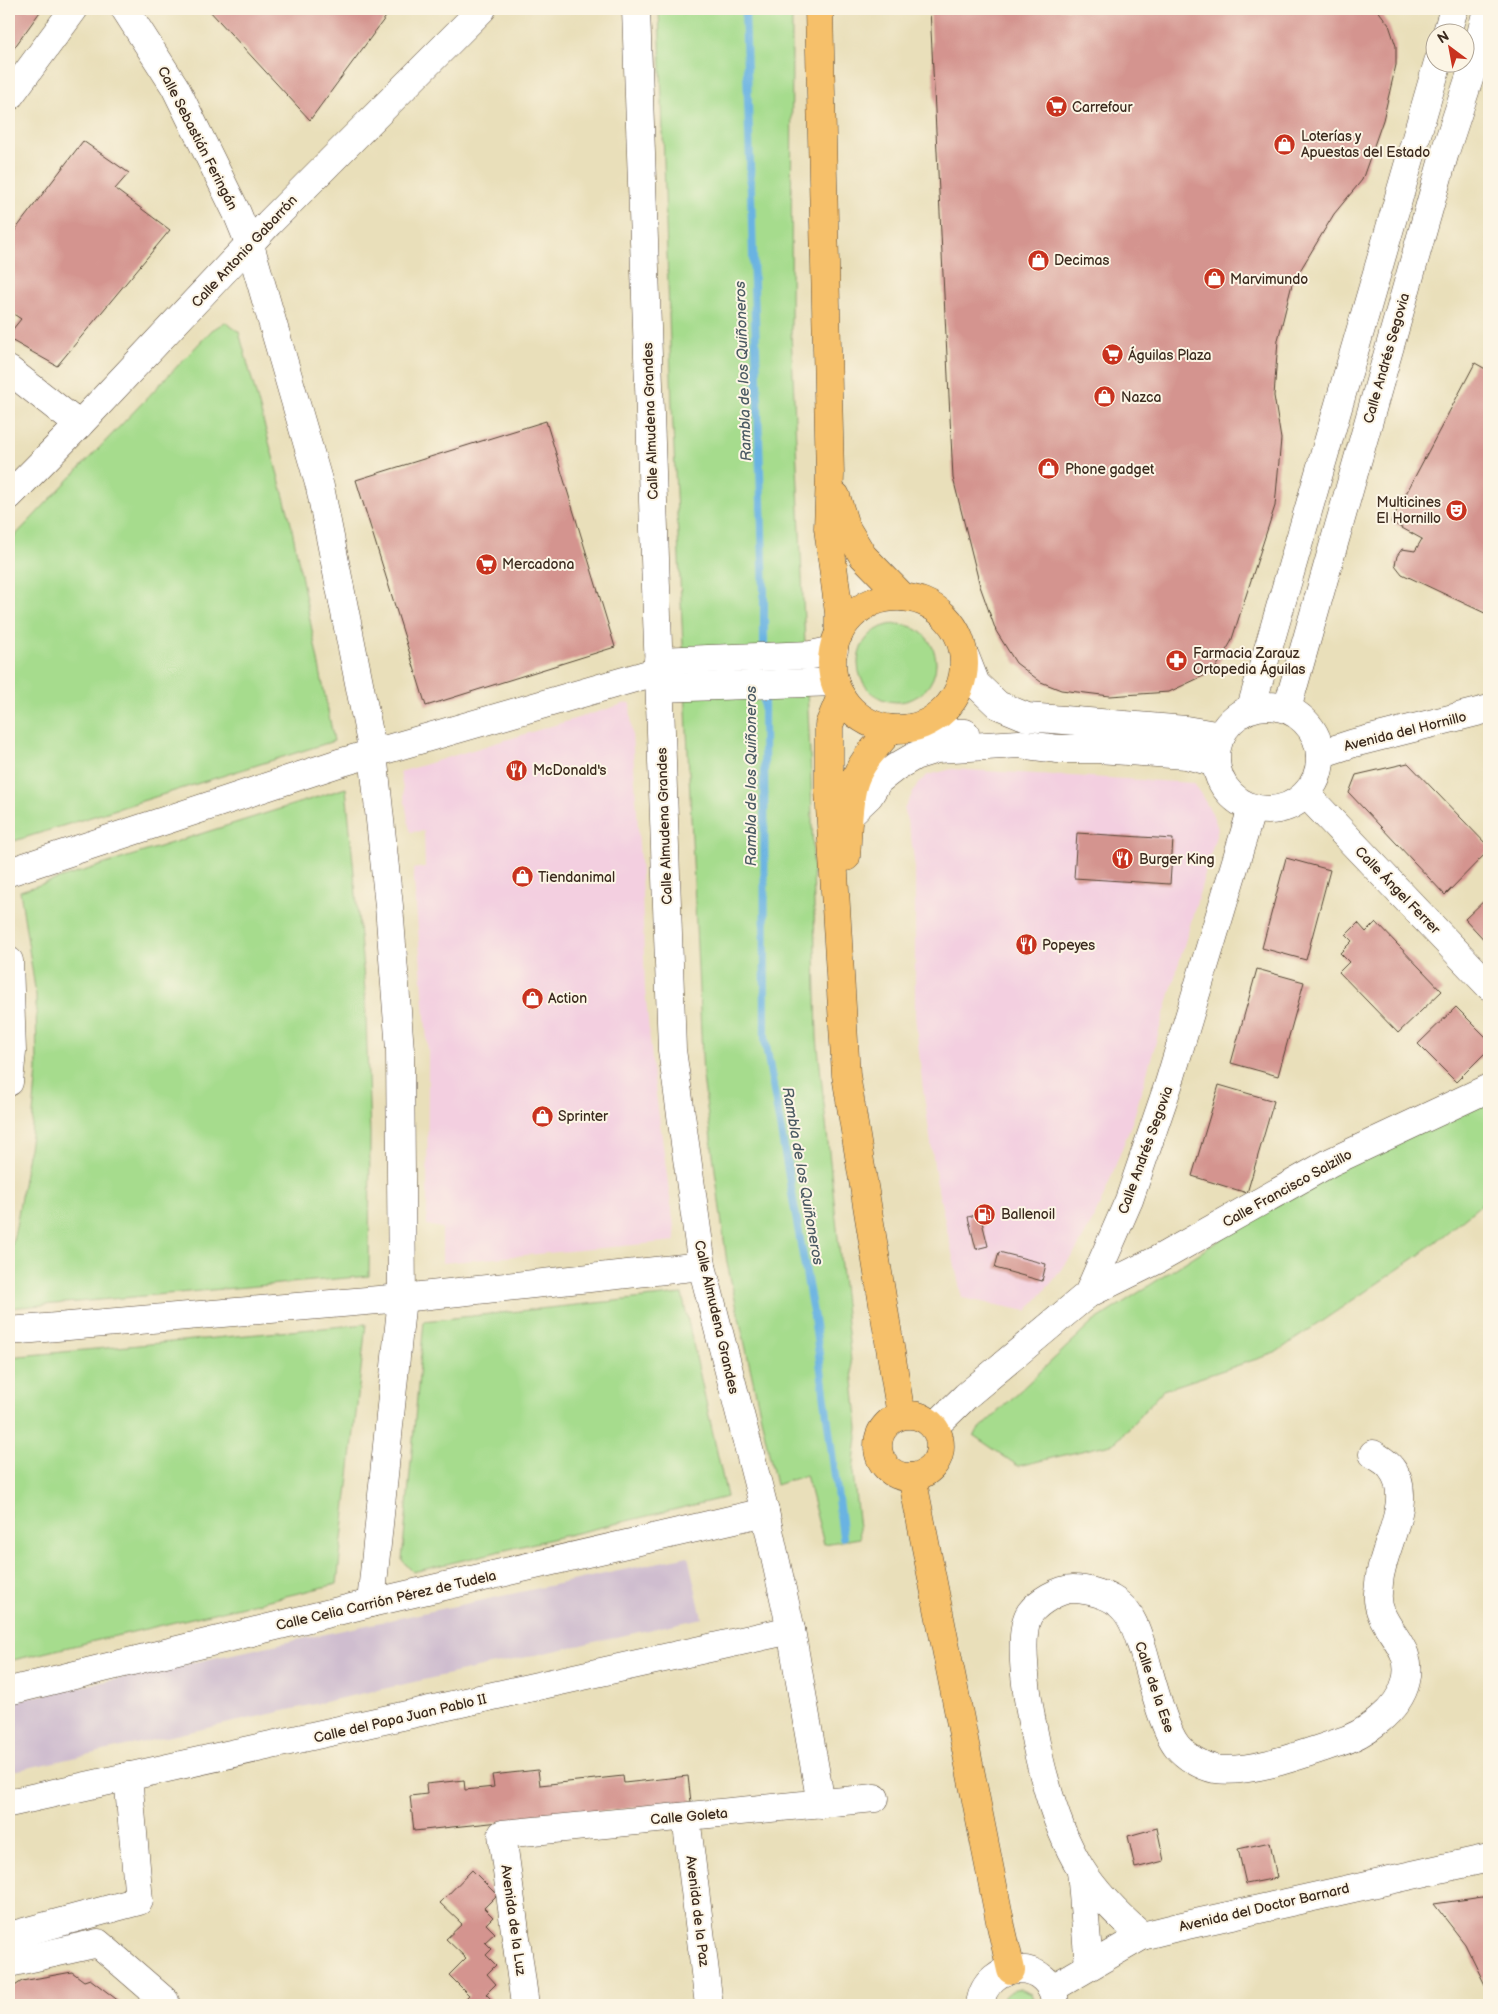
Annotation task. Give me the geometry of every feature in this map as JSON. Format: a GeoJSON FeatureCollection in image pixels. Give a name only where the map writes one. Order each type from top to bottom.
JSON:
{"type":"FeatureCollection","features":[{"type":"Feature","properties":{"kind":"main road"},"geometry":{"type":"LineString","coordinates":[[819,9],[830,476],[828,528],[839,613],[832,666],[838,689],[854,713],[878,727],[901,729],[923,725],[936,717],[952,702],[962,681],[965,656],[959,637],[947,618],[936,608],[922,601],[903,597],[885,598],[865,606],[850,618],[836,642]]}},
{"type":"Feature","properties":{"kind":"main road"},"geometry":{"type":"LineString","coordinates":[[830,476],[846,526],[863,556],[903,597]]}},
{"type":"Feature","properties":{"kind":"main road"},"geometry":{"type":"LineString","coordinates":[[838,689],[829,725],[830,814],[846,1075],[901,1415]]}},
{"type":"Feature","properties":{"kind":"main road"},"geometry":{"type":"LineString","coordinates":[[838,938],[851,793],[855,779],[862,765],[901,729]]}},
{"type":"Feature","properties":{"kind":"main road"},"geometry":{"type":"LineString","coordinates":[[913,1414],[920,1416],[934,1427],[940,1442],[938,1458],[927,1472],[912,1477],[900,1476],[891,1472],[885,1466],[878,1446],[881,1431],[888,1422],[901,1415],[913,1414]]}},
{"type":"Feature","properties":{"kind":"main road"},"geometry":{"type":"LineString","coordinates":[[912,1477],[1000,1926],[1011,1970]]}},
{"type":"Feature","properties":{"kind":"street"},"geometry":{"type":"LineString","coordinates":[[9,97],[74,9]]}},
{"type":"Feature","properties":{"kind":"street","name":"Calle Sebastián Feringán"},"geometry":{"type":"LineString","coordinates":[[125,9],[175,87],[237,213],[250,245],[320,487],[373,753],[389,906],[400,1050],[402,1298],[371,1603]]}},
{"type":"Feature","properties":{"kind":"street","name":"Calle Antonio Gabarrón"},"geometry":{"type":"LineString","coordinates":[[9,496],[79,425],[269,223],[482,9]]}},
{"type":"Feature","properties":{"kind":"street","name":"Calle Almudena Grandes"},"geometry":{"type":"LineString","coordinates":[[636,9],[672,1050],[702,1266],[765,1512],[791,1630],[821,1804]]}},
{"type":"Feature","properties":{"kind":"street"},"geometry":{"type":"LineString","coordinates":[[1450,22],[1454,9]]}},
{"type":"Feature","properties":{"kind":"street","name":"Calle Andrés Segovia"},"geometry":{"type":"LineString","coordinates":[[1287,709],[1445,152],[1474,64],[1487,9]]}},
{"type":"Feature","properties":{"kind":"street"},"geometry":{"type":"LineString","coordinates":[[1252,708],[1435,72]]}},
{"type":"Feature","properties":{"kind":"street"},"geometry":{"type":"LineString","coordinates":[[9,370],[79,425]]}},
{"type":"Feature","properties":{"kind":"street"},"geometry":{"type":"LineString","coordinates":[[9,872],[373,753],[659,674],[772,657],[811,655],[836,642]]}},
{"type":"Feature","properties":{"kind":"street"},"geometry":{"type":"LineString","coordinates":[[965,656],[976,684],[998,705],[1027,717],[1186,730],[1220,736]]}},
{"type":"Feature","properties":{"kind":"street"},"geometry":{"type":"LineString","coordinates":[[659,674],[838,689]]}},
{"type":"Feature","properties":{"kind":"street"},"geometry":{"type":"LineString","coordinates":[[1269,705],[1287,709],[1302,718],[1313,730],[1318,741],[1320,754],[1318,773],[1306,794],[1295,802],[1270,810],[1252,808],[1238,800],[1227,790],[1219,776],[1216,763],[1217,746],[1220,736],[1232,720],[1252,708],[1269,705]]}},
{"type":"Feature","properties":{"kind":"street","name":"Avenida del Hornillo"},"geometry":{"type":"LineString","coordinates":[[1320,754],[1354,743],[1489,710]]}},
{"type":"Feature","properties":{"kind":"street"},"geometry":{"type":"LineString","coordinates":[[901,729],[1006,736],[1019,744]]}},
{"type":"Feature","properties":{"kind":"street"},"geometry":{"type":"LineString","coordinates":[[850,814],[869,796],[878,781],[896,767],[915,756],[937,749],[1019,744],[1058,749],[1098,749],[1186,755],[1216,763]]}},
{"type":"Feature","properties":{"kind":"street","name":"Calle Ángel Ferrer"},"geometry":{"type":"LineString","coordinates":[[1306,794],[1489,986]]}},
{"type":"Feature","properties":{"kind":"street","name":"Calle Andrés Segovia"},"geometry":{"type":"LineString","coordinates":[[934,1427],[966,1396],[1088,1294],[1128,1200],[1169,1083],[1252,808]]}},
{"type":"Feature","properties":{"kind":"street"},"geometry":{"type":"LineString","coordinates":[[9,961],[12,1052],[9,1082]]}},
{"type":"Feature","properties":{"kind":"street","name":"Calle Francisco Salzillo"},"geometry":{"type":"LineString","coordinates":[[1088,1294],[1158,1260],[1330,1162],[1489,1088]]}},
{"type":"Feature","properties":{"kind":"street"},"geometry":{"type":"LineString","coordinates":[[9,1331],[402,1298],[702,1266]]}},
{"type":"Feature","properties":{"kind":"street","name":"Calle de la Ese"},"geometry":{"type":"LineString","coordinates":[[1142,1936],[1112,1910],[1081,1870],[1060,1824],[1044,1779],[1025,1681],[1023,1638],[1029,1614],[1047,1598],[1070,1588],[1095,1592],[1120,1604],[1136,1628],[1167,1727],[1176,1745],[1190,1759],[1214,1768],[1242,1768],[1289,1759],[1346,1740],[1374,1724],[1395,1703],[1406,1682],[1408,1662],[1398,1639],[1382,1619],[1377,1602],[1380,1572],[1400,1503],[1398,1482],[1391,1467],[1373,1454]]}},
{"type":"Feature","properties":{"kind":"street","name":"Calle Celia Carrión Pérez de Tudela"},"geometry":{"type":"LineString","coordinates":[[9,1691],[371,1603],[765,1512]]}},
{"type":"Feature","properties":{"kind":"street","name":"Calle del Papa Juan Pablo II"},"geometry":{"type":"LineString","coordinates":[[9,1803],[128,1776],[170,1769],[791,1630]]}},
{"type":"Feature","properties":{"kind":"street"},"geometry":{"type":"LineString","coordinates":[[9,1936],[139,1901],[128,1776]]}},
{"type":"Feature","properties":{"kind":"street","name":"Calle Goleta"},"geometry":{"type":"LineString","coordinates":[[502,1834],[875,1798]]}},
{"type":"Feature","properties":{"kind":"street","name":"Avenida de la Paz"},"geometry":{"type":"LineString","coordinates":[[686,1817],[709,2005]]}},
{"type":"Feature","properties":{"kind":"street","name":"Avenida de la Luz"},"geometry":{"type":"LineString","coordinates":[[502,1834],[525,2005]]}},
{"type":"Feature","properties":{"kind":"street","name":"Avenida del Doctor Barnard"},"geometry":{"type":"LineString","coordinates":[[1053,1997],[1089,1966],[1142,1936],[1187,1924],[1489,1858]]}},
{"type":"Feature","properties":{"kind":"street","name":"Calle de la Ese"},"geometry":{"type":"LineString","coordinates":[[1081,1870],[1089,1966]]}},
{"type":"Feature","properties":{"kind":"street"},"geometry":{"type":"LineString","coordinates":[[9,1963],[98,1943],[165,2001],[166,2005]]}},
{"type":"Feature","properties":{"kind":"street"},"geometry":{"type":"LineString","coordinates":[[980,2005],[984,1991],[993,1979],[1011,1970],[1026,1970],[1036,1974],[1045,1980],[1053,1997]]}},
{"type":"Feature","properties":{"kind":"shaded area"},"geometry":{"type":"Polygon","coordinates":[[[630,702],[642,892],[645,990],[654,1079],[676,1241],[442,1263],[442,1228],[427,1225],[428,1053],[413,869],[425,867],[424,831],[410,832],[400,772],[630,702]]]}},
{"type":"Feature","properties":{"kind":"shaded area"},"geometry":{"type":"Polygon","coordinates":[[[952,769],[1194,783],[1212,813],[1218,829],[1134,1117],[1103,1198],[1077,1249],[1027,1311],[962,1298],[937,1185],[922,1082],[915,1015],[915,868],[911,837],[904,809],[919,782],[928,775],[952,769]]]}},
{"type":"Feature","properties":{"kind":"shaded area"},"geometry":{"type":"Polygon","coordinates":[[[688,1556],[702,1618],[9,1772],[9,1702],[688,1556]]]}},
{"type":"Feature","properties":{"kind":"green space"},"geometry":{"type":"Polygon","coordinates":[[[659,9],[792,9],[791,332],[811,777],[817,1038],[858,1428],[853,1472],[860,1538],[824,1544],[806,1475],[776,1485],[727,1263],[703,1077],[672,406],[659,9]]]}},
{"type":"Feature","properties":{"kind":"green space"},"geometry":{"type":"Polygon","coordinates":[[[225,322],[239,332],[290,519],[334,741],[11,842],[9,834],[9,542],[212,330],[225,322]]]}},
{"type":"Feature","properties":{"kind":"green space"},"geometry":{"type":"Polygon","coordinates":[[[897,624],[912,627],[929,641],[933,648],[936,663],[933,678],[919,695],[912,699],[897,702],[882,699],[865,685],[861,678],[858,663],[861,648],[875,631],[882,627],[897,624]]]}},
{"type":"Feature","properties":{"kind":"green space"},"geometry":{"type":"Polygon","coordinates":[[[346,788],[365,990],[370,1134],[369,1276],[9,1308],[9,1258],[31,1136],[37,1070],[36,995],[20,891],[346,788]]]}},
{"type":"Feature","properties":{"kind":"green space"},"geometry":{"type":"Polygon","coordinates":[[[1489,1102],[1489,1198],[1419,1255],[1275,1353],[1163,1390],[1115,1443],[1018,1466],[973,1435],[1093,1322],[1261,1213],[1355,1160],[1489,1102]]]}},
{"type":"Feature","properties":{"kind":"green space"},"geometry":{"type":"Polygon","coordinates":[[[682,1294],[727,1497],[413,1572],[402,1560],[424,1321],[682,1294]]]}},
{"type":"Feature","properties":{"kind":"green space"},"geometry":{"type":"Polygon","coordinates":[[[366,1324],[337,1584],[9,1661],[9,1357],[366,1324]]]}},
{"type":"Feature","properties":{"kind":"green space"},"geometry":{"type":"Polygon","coordinates":[[[1020,1989],[1032,1994],[1037,2005],[1001,2005],[1003,1998],[1007,1994],[1020,1989]]]}},
{"type":"Feature","properties":{"kind":"building"},"geometry":{"type":"Polygon","coordinates":[[[9,9],[42,9],[9,55],[9,9]]]}},
{"type":"Feature","properties":{"kind":"building"},"geometry":{"type":"Polygon","coordinates":[[[208,9],[383,9],[388,14],[310,120],[208,9]]]}},
{"type":"Feature","properties":{"kind":"building","name":"Águilas Plaza"},"geometry":{"type":"Polygon","coordinates":[[[930,9],[1377,9],[1389,25],[1396,46],[1396,65],[1383,120],[1362,180],[1334,214],[1292,284],[1278,340],[1274,396],[1281,439],[1275,506],[1231,642],[1214,671],[1169,692],[1110,696],[1061,690],[1041,682],[1016,663],[996,631],[980,586],[953,478],[930,9]]]}},
{"type":"Feature","properties":{"kind":"building"},"geometry":{"type":"Polygon","coordinates":[[[83,141],[129,173],[115,189],[170,230],[57,366],[9,339],[9,334],[21,319],[9,311],[9,238],[83,141]]]}},
{"type":"Feature","properties":{"kind":"building"},"geometry":{"type":"Polygon","coordinates":[[[1475,363],[1489,371],[1489,615],[1402,574],[1395,565],[1397,556],[1402,549],[1415,551],[1422,539],[1391,522],[1475,363]]]}},
{"type":"Feature","properties":{"kind":"building","name":"Mercadona"},"geometry":{"type":"Polygon","coordinates":[[[546,421],[615,647],[426,706],[356,480],[546,421]]]}},
{"type":"Feature","properties":{"kind":"building"},"geometry":{"type":"Polygon","coordinates":[[[1408,763],[1489,847],[1489,850],[1445,895],[1349,793],[1356,775],[1408,763]]]}},
{"type":"Feature","properties":{"kind":"building","name":"Burger King"},"geometry":{"type":"Polygon","coordinates":[[[1077,833],[1173,839],[1170,884],[1074,878],[1077,833]]]}},
{"type":"Feature","properties":{"kind":"building"},"geometry":{"type":"Polygon","coordinates":[[[1286,858],[1330,870],[1306,960],[1262,948],[1286,858]]]}},
{"type":"Feature","properties":{"kind":"building"},"geometry":{"type":"Polygon","coordinates":[[[1489,896],[1489,945],[1465,919],[1489,896]]]}},
{"type":"Feature","properties":{"kind":"building"},"geometry":{"type":"Polygon","coordinates":[[[1376,922],[1442,991],[1398,1033],[1339,972],[1349,962],[1340,953],[1352,941],[1346,935],[1358,923],[1366,932],[1376,922]]]}},
{"type":"Feature","properties":{"kind":"building"},"geometry":{"type":"Polygon","coordinates":[[[1257,969],[1304,982],[1278,1076],[1231,1063],[1257,969]]]}},
{"type":"Feature","properties":{"kind":"building"},"geometry":{"type":"Polygon","coordinates":[[[1456,1007],[1489,1040],[1489,1049],[1456,1082],[1418,1044],[1456,1007]]]}},
{"type":"Feature","properties":{"kind":"building"},"geometry":{"type":"Polygon","coordinates":[[[1219,1085],[1274,1101],[1247,1193],[1192,1176],[1219,1085]]]}},
{"type":"Feature","properties":{"kind":"building"},"geometry":{"type":"Polygon","coordinates":[[[980,1214],[988,1246],[976,1249],[968,1217],[980,1214]]]}},
{"type":"Feature","properties":{"kind":"building"},"geometry":{"type":"Polygon","coordinates":[[[999,1252],[1046,1264],[1042,1281],[995,1268],[999,1252]]]}},
{"type":"Feature","properties":{"kind":"building"},"geometry":{"type":"Polygon","coordinates":[[[538,1770],[540,1785],[623,1776],[624,1783],[688,1776],[691,1802],[414,1831],[410,1796],[427,1794],[426,1784],[464,1780],[465,1790],[494,1787],[492,1775],[538,1770]]]}},
{"type":"Feature","properties":{"kind":"building"},"geometry":{"type":"Polygon","coordinates":[[[1157,1828],[1164,1861],[1135,1868],[1128,1836],[1157,1828]]]}},
{"type":"Feature","properties":{"kind":"building"},"geometry":{"type":"Polygon","coordinates":[[[1270,1842],[1277,1878],[1246,1884],[1238,1849],[1270,1842]]]}},
{"type":"Feature","properties":{"kind":"building"},"geometry":{"type":"Polygon","coordinates":[[[472,1870],[497,1895],[484,1908],[493,1917],[486,1924],[495,1933],[485,1942],[492,1949],[486,1955],[496,1965],[487,1974],[496,1984],[486,1994],[496,2004],[494,2005],[459,2005],[469,1995],[449,1975],[466,1958],[446,1939],[462,1924],[440,1903],[472,1870]]]}},
{"type":"Feature","properties":{"kind":"building"},"geometry":{"type":"Polygon","coordinates":[[[1489,1896],[1489,1993],[1465,1944],[1434,1904],[1489,1896]]]}},
{"type":"Feature","properties":{"kind":"building"},"geometry":{"type":"Polygon","coordinates":[[[72,1972],[84,1981],[90,1979],[124,2005],[9,2005],[9,1990],[22,1981],[72,1972]]]}},
{"type":"Feature","properties":{"kind":"waterway","name":"Rambla de los Quiñoneros"},"geometry":{"type":"LineString","coordinates":[[745,9],[764,593],[764,651]]}},
{"type":"Feature","properties":{"kind":"waterway","name":"Rambla de los Quiñoneros"},"geometry":{"type":"LineString","coordinates":[[764,688],[765,1040],[815,1324],[843,1537]]}},
{"type":"Feature","properties":{"kind":"place","name":"Carrefour"},"geometry":{"type":"Point","coordinates":[1056,107]}},
{"type":"Feature","properties":{"kind":"place","name":"Loterías y Apuestas del Estado"},"geometry":{"type":"Point","coordinates":[1285,144]}},
{"type":"Feature","properties":{"kind":"place","name":"Decimas"},"geometry":{"type":"Point","coordinates":[1038,260]}},
{"type":"Feature","properties":{"kind":"place","name":"Marvimundo"},"geometry":{"type":"Point","coordinates":[1214,279]}},
{"type":"Feature","properties":{"kind":"place","name":"Águilas Plaza"},"geometry":{"type":"Point","coordinates":[1112,355]}},
{"type":"Feature","properties":{"kind":"place","name":"Nazca"},"geometry":{"type":"Point","coordinates":[1105,397]}},
{"type":"Feature","properties":{"kind":"place","name":"Phone gadget"},"geometry":{"type":"Point","coordinates":[1049,469]}},
{"type":"Feature","properties":{"kind":"place","name":"Multicines El Hornillo"},"geometry":{"type":"Point","coordinates":[1457,510]}},
{"type":"Feature","properties":{"kind":"place","name":"Mercadona"},"geometry":{"type":"Point","coordinates":[486,564]}},
{"type":"Feature","properties":{"kind":"place","name":"Farmacia Zarauz Ortopedia Águilas"},"geometry":{"type":"Point","coordinates":[1177,661]}},
{"type":"Feature","properties":{"kind":"place","name":"McDonald's"},"geometry":{"type":"Point","coordinates":[517,770]}},
{"type":"Feature","properties":{"kind":"place","name":"Burger King"},"geometry":{"type":"Point","coordinates":[1123,859]}},
{"type":"Feature","properties":{"kind":"place","name":"Tiendanimal"},"geometry":{"type":"Point","coordinates":[522,877]}},
{"type":"Feature","properties":{"kind":"place","name":"Popeyes"},"geometry":{"type":"Point","coordinates":[1026,945]}},
{"type":"Feature","properties":{"kind":"place","name":"Action"},"geometry":{"type":"Point","coordinates":[532,998]}},
{"type":"Feature","properties":{"kind":"place","name":"Sprinter"},"geometry":{"type":"Point","coordinates":[542,1116]}},
{"type":"Feature","properties":{"kind":"place","name":"Ballenoil"},"geometry":{"type":"Point","coordinates":[985,1214]}}]}
